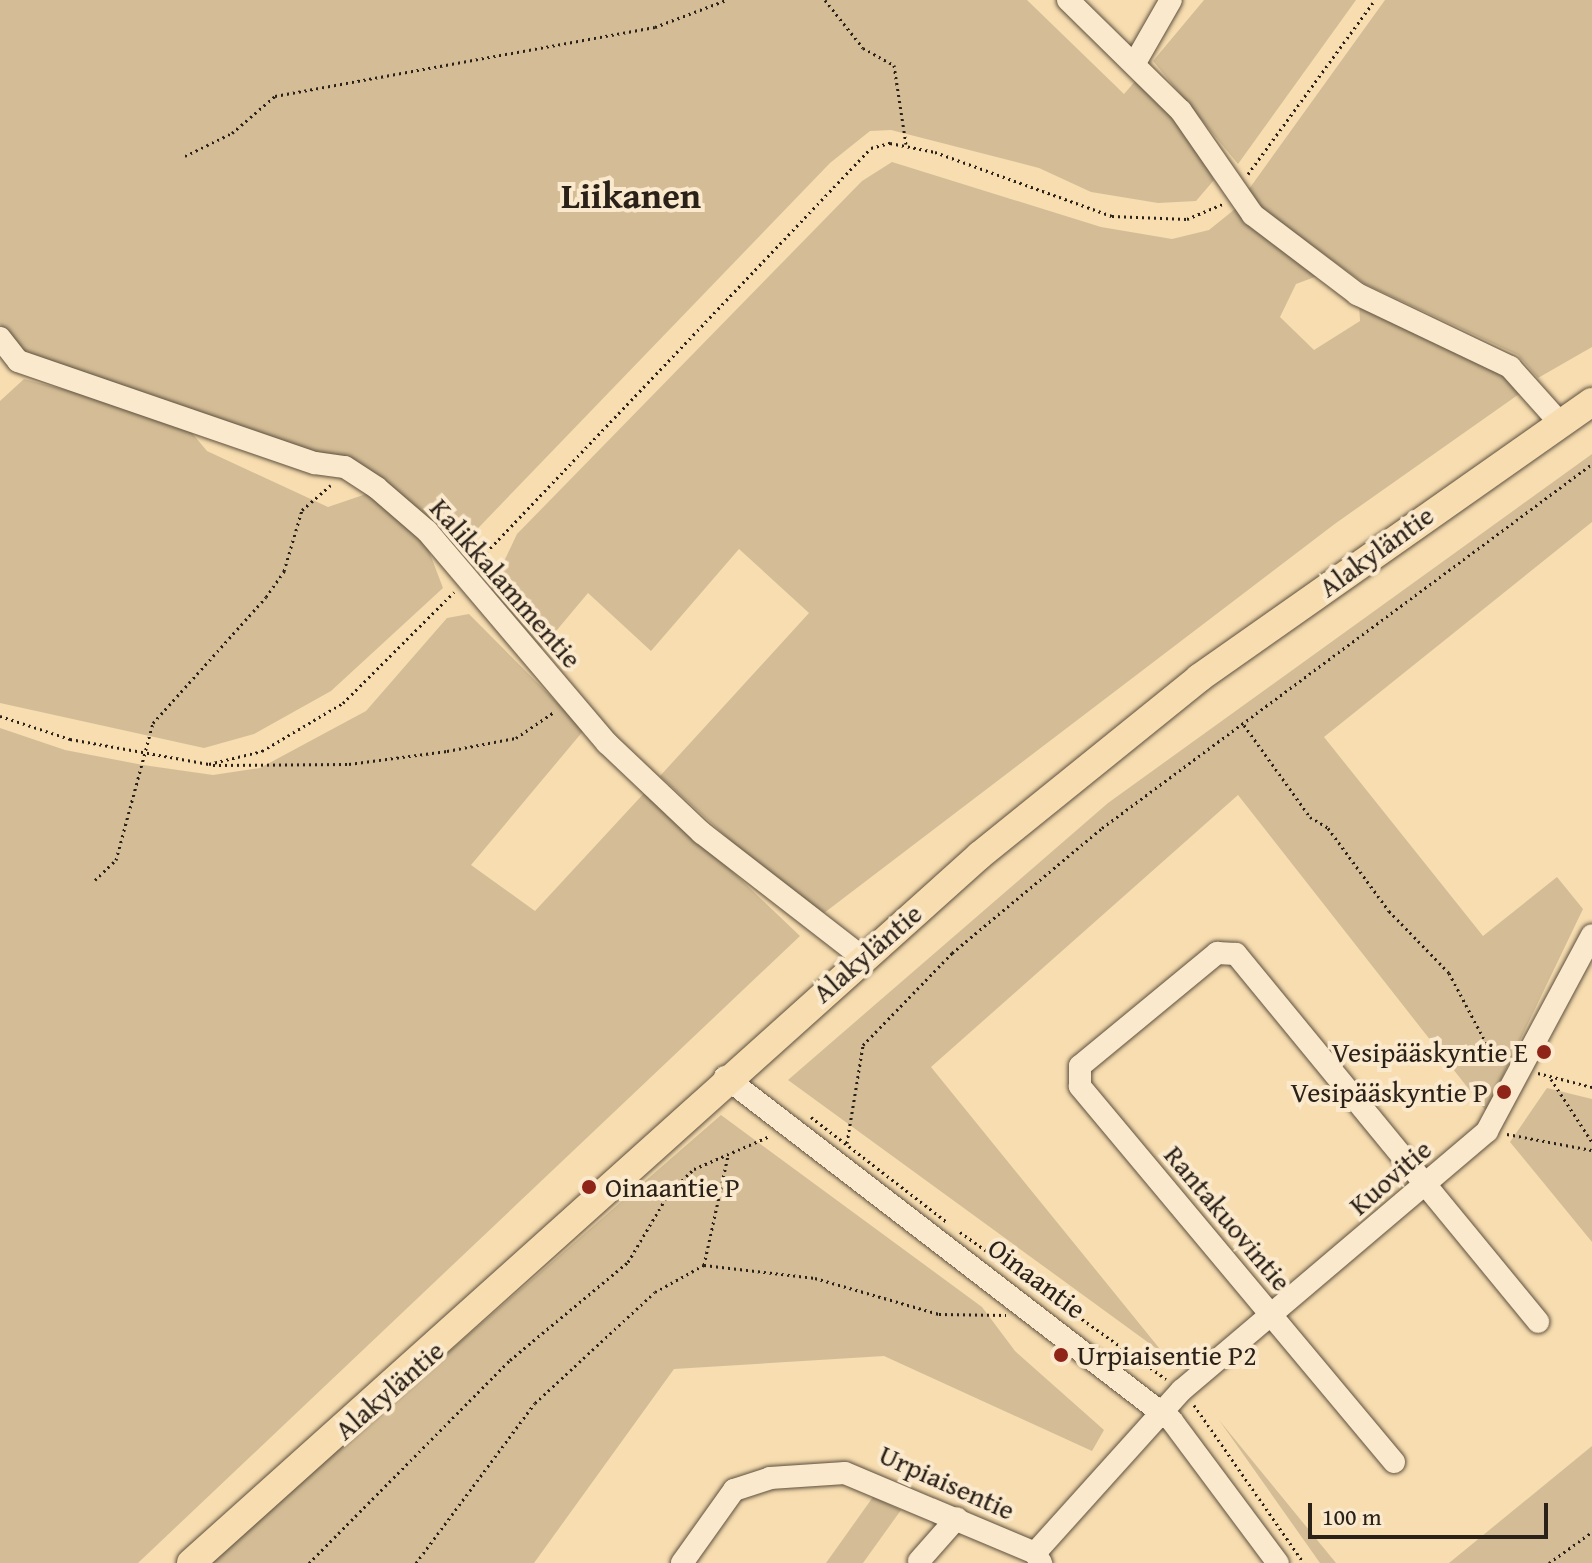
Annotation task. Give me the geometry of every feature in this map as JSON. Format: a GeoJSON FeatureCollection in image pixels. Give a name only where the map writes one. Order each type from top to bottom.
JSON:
{"type":"FeatureCollection","features":[{"type":"Feature","properties":{"kind":"main road","name":"Alakyläntie"},"geometry":{"type":"LineString","coordinates":[[191,1563],[475,1315],[725,1077],[862,957],[1199,678],[1592,402]]}},
{"type":"Feature","properties":{"kind":"street"},"geometry":{"type":"LineString","coordinates":[[1068,0],[1136,61],[1191,124],[1233,195],[1357,294],[1510,367],[1560,423]]}},
{"type":"Feature","properties":{"kind":"street"},"geometry":{"type":"LineString","coordinates":[[1136,61],[1171,0]]}},
{"type":"Feature","properties":{"kind":"street","name":"Kalikkalammentie"},"geometry":{"type":"LineString","coordinates":[[0,338],[18,361],[315,463],[345,467],[427,531],[573,705],[702,833],[862,957]]}},
{"type":"Feature","properties":{"kind":"street","name":"Kuovitie"},"geometry":{"type":"LineString","coordinates":[[1164,1415],[1182,1390],[1425,1188],[1487,1131],[1524,1070],[1592,935]]}},
{"type":"Feature","properties":{"kind":"street","name":"Rantakuovintie"},"geometry":{"type":"LineString","coordinates":[[1394,1462],[1080,1086],[1080,1066],[1217,953],[1236,954],[1425,1188]]}},
{"type":"Feature","properties":{"kind":"street","name":"Oinaantie"},"geometry":{"type":"LineString","coordinates":[[725,1077],[784,1129],[1028,1309],[1164,1415],[1278,1563]]}},
{"type":"Feature","properties":{"kind":"street"},"geometry":{"type":"LineString","coordinates":[[1425,1188],[1538,1322]]}},
{"type":"Feature","properties":{"kind":"street","name":"Urpiaisentie"},"geometry":{"type":"LineString","coordinates":[[682,1563],[734,1490],[770,1478],[864,1477],[1038,1558],[1164,1415]]}},
{"type":"Feature","properties":{"kind":"street"},"geometry":{"type":"LineString","coordinates":[[919,1561],[957,1518]]}},
{"type":"Feature","properties":{"kind":"path"},"geometry":{"type":"LineString","coordinates":[[185,156],[232,133],[275,96],[655,27],[726,0]]}},
{"type":"Feature","properties":{"kind":"path"},"geometry":{"type":"LineString","coordinates":[[825,0],[863,48],[894,65],[906,144]]}},
{"type":"Feature","properties":{"kind":"path"},"geometry":{"type":"LineString","coordinates":[[209,764],[262,751],[343,703],[466,578],[856,158],[880,144],[906,144],[1112,216],[1202,217],[1233,195],[1375,0]]}},
{"type":"Feature","properties":{"kind":"path"},"geometry":{"type":"LineString","coordinates":[[847,1143],[853,1072],[882,1018],[1025,887],[1592,464]]}},
{"type":"Feature","properties":{"kind":"path"},"geometry":{"type":"LineString","coordinates":[[95,880],[116,860],[153,723],[190,675],[284,571],[302,510],[314,506],[345,467]]}},
{"type":"Feature","properties":{"kind":"path"},"geometry":{"type":"LineString","coordinates":[[0,716],[144,753],[209,764],[349,764],[516,738],[573,705]]}},
{"type":"Feature","properties":{"kind":"path"},"geometry":{"type":"LineString","coordinates":[[1244,724],[1310,817],[1328,828],[1389,911],[1449,973],[1494,1058],[1524,1070],[1592,1087]]}},
{"type":"Feature","properties":{"kind":"path"},"geometry":{"type":"LineString","coordinates":[[1548,1076],[1592,1142]]}},
{"type":"Feature","properties":{"kind":"path"},"geometry":{"type":"LineString","coordinates":[[309,1563],[510,1360],[628,1262],[677,1185],[784,1129]]}},
{"type":"Feature","properties":{"kind":"path"},"geometry":{"type":"LineString","coordinates":[[1523,1134],[1592,1150]]}},
{"type":"Feature","properties":{"kind":"path"},"geometry":{"type":"LineString","coordinates":[[704,1265],[728,1156]]}},
{"type":"Feature","properties":{"kind":"path"},"geometry":{"type":"LineString","coordinates":[[416,1563],[535,1403],[655,1292],[704,1265],[815,1278],[975,1320],[1028,1309]]}},
{"type":"Feature","properties":{"kind":"path"},"geometry":{"type":"LineString","coordinates":[[1549,1563],[1592,1532]]}},
{"type":"Feature","properties":{"kind":"shaded area"},"geometry":{"type":"Polygon","coordinates":[[[0,0],[1027,0],[1124,94],[1137,79],[1186,128],[1214,180],[1196,201],[1158,203],[1091,192],[1039,168],[891,130],[870,131],[830,163],[458,549],[346,464],[40,364],[18,348],[0,324],[0,0]]]}},
{"type":"Feature","properties":{"kind":"shaded area"},"geometry":{"type":"Polygon","coordinates":[[[1204,0],[1356,0],[1238,164],[1153,61],[1204,0]]]}},
{"type":"Feature","properties":{"kind":"shaded area"},"geometry":{"type":"Polygon","coordinates":[[[1385,0],[1592,0],[1592,347],[1538,378],[1518,355],[1365,284],[1244,196],[1385,0]]]}},
{"type":"Feature","properties":{"kind":"shaded area"},"geometry":{"type":"Polygon","coordinates":[[[892,162],[1101,227],[1172,239],[1209,230],[1235,209],[1320,275],[1296,284],[1280,317],[1314,350],[1360,321],[1359,304],[1502,373],[1522,392],[1336,523],[824,913],[758,866],[660,776],[809,613],[739,549],[651,651],[588,593],[541,649],[489,593],[517,534],[862,181],[892,162]]]}},
{"type":"Feature","properties":{"kind":"shaded area"},"geometry":{"type":"Polygon","coordinates":[[[24,379],[181,420],[207,451],[328,507],[372,492],[424,538],[443,588],[331,691],[254,734],[204,748],[0,703],[0,401],[24,379]]]}},
{"type":"Feature","properties":{"kind":"shaded area"},"geometry":{"type":"Polygon","coordinates":[[[1592,454],[1592,522],[1324,737],[1483,936],[1557,877],[1583,909],[1486,1111],[1238,795],[931,1067],[1164,1354],[788,1080],[1108,803],[1592,454]]]}},
{"type":"Feature","properties":{"kind":"shaded area"},"geometry":{"type":"Polygon","coordinates":[[[469,614],[584,730],[471,865],[535,911],[647,790],[800,936],[138,1563],[0,1563],[0,728],[65,750],[143,765],[213,775],[260,768],[366,711],[447,618],[469,614]]]}},
{"type":"Feature","properties":{"kind":"shaded area"},"geometry":{"type":"Polygon","coordinates":[[[1547,1088],[1592,1099],[1592,1242],[1510,1142],[1547,1088]]]}},
{"type":"Feature","properties":{"kind":"shaded area"},"geometry":{"type":"Polygon","coordinates":[[[721,1115],[982,1307],[1015,1351],[1104,1430],[1092,1451],[884,1356],[674,1369],[534,1563],[206,1563],[721,1115]]]}},
{"type":"Feature","properties":{"kind":"shaded area"},"geometry":{"type":"Polygon","coordinates":[[[1219,1420],[1336,1563],[1320,1563],[1219,1420]]]}},
{"type":"Feature","properties":{"kind":"shaded area"},"geometry":{"type":"Polygon","coordinates":[[[1592,1446],[1592,1563],[1449,1563],[1592,1446]]]}},
{"type":"Feature","properties":{"kind":"shaded area"},"geometry":{"type":"Polygon","coordinates":[[[873,1497],[901,1510],[863,1563],[826,1563],[873,1497]]]}},
{"type":"Feature","properties":{"kind":"place","name":"Vesipääskyntie E"},"geometry":{"type":"Point","coordinates":[1544,1052]}},
{"type":"Feature","properties":{"kind":"place","name":"Vesipääskyntie P"},"geometry":{"type":"Point","coordinates":[1504,1092]}},
{"type":"Feature","properties":{"kind":"place","name":"Oinaantie P"},"geometry":{"type":"Point","coordinates":[589,1187]}},
{"type":"Feature","properties":{"kind":"place","name":"Urpiaisentie P2"},"geometry":{"type":"Point","coordinates":[1061,1355]}},
{"type":"Feature","properties":{"kind":"district","name":"Liikanen"},"geometry":{"type":"Point","coordinates":[631,195]}}]}
